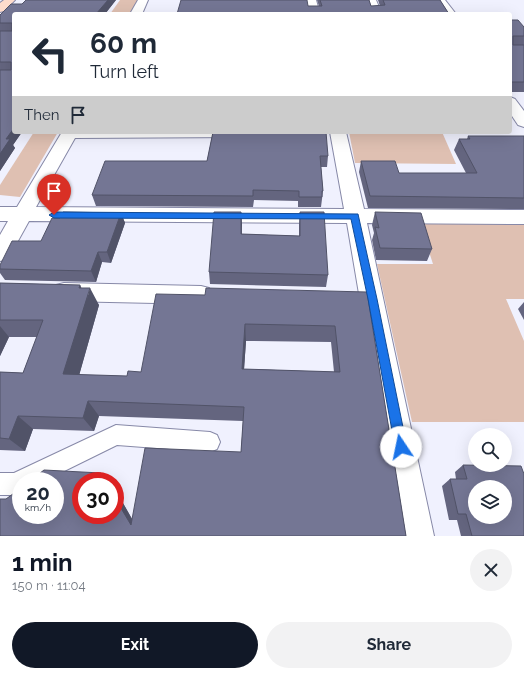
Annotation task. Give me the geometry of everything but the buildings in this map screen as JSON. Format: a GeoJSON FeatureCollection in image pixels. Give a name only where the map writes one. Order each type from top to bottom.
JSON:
{"type":"FeatureCollection","features":[{"type":"Feature","properties":{"kind":"street"},"geometry":{"type":"LineString","coordinates":[[0,9],[10,0]]}},
{"type":"Feature","properties":{"kind":"street"},"geometry":{"type":"LineString","coordinates":[[137,12],[143,0]]}},
{"type":"Feature","properties":{"kind":"street"},"geometry":{"type":"LineString","coordinates":[[311,0],[314,12]]}},
{"type":"Feature","properties":{"kind":"street"},"geometry":{"type":"LineString","coordinates":[[371,0],[375,12]]}},
{"type":"Feature","properties":{"kind":"street"},"geometry":{"type":"LineString","coordinates":[[440,0],[449,12]]}},
{"type":"Feature","properties":{"kind":"street"},"geometry":{"type":"LineString","coordinates":[[512,105],[524,122]]}},
{"type":"Feature","properties":{"kind":"street"},"geometry":{"type":"LineString","coordinates":[[0,253],[69,134]]}},
{"type":"Feature","properties":{"kind":"street"},"geometry":{"type":"LineString","coordinates":[[338,134],[355,216],[361,298],[418,536]]}},
{"type":"Feature","properties":{"kind":"street"},"geometry":{"type":"LineString","coordinates":[[0,214],[524,217]]}},
{"type":"Feature","properties":{"kind":"street"},"geometry":{"type":"LineString","coordinates":[[40,291],[222,295]]}},
{"type":"Feature","properties":{"kind":"lane"},"geometry":{"type":"LineString","coordinates":[[40,472],[116,435],[210,442]]}},
{"type":"Feature","properties":{"kind":"lane"},"geometry":{"type":"LineString","coordinates":[[0,484],[12,484]]}},
{"type":"Feature","properties":{"kind":"shaded area"},"geometry":{"type":"Polygon","coordinates":[[[120,0],[139,0],[133,12],[111,12],[120,0]]]}},
{"type":"Feature","properties":{"kind":"shaded area"},"geometry":{"type":"Polygon","coordinates":[[[33,134],[57,134],[20,197],[0,195],[0,185],[33,134]]]}},
{"type":"Feature","properties":{"kind":"shaded area"},"geometry":{"type":"Polygon","coordinates":[[[349,134],[443,134],[456,164],[355,163],[349,134]]]}},
{"type":"Feature","properties":{"kind":"shaded area"},"geometry":{"type":"Polygon","coordinates":[[[419,221],[524,222],[524,299],[506,299],[524,341],[524,422],[412,422],[377,264],[433,264],[419,221]]]}},
{"type":"Feature","properties":{"kind":"route"},"geometry":{"type":"LineString","coordinates":[[54,215],[355,216],[373,299],[401,447]]}}]}
